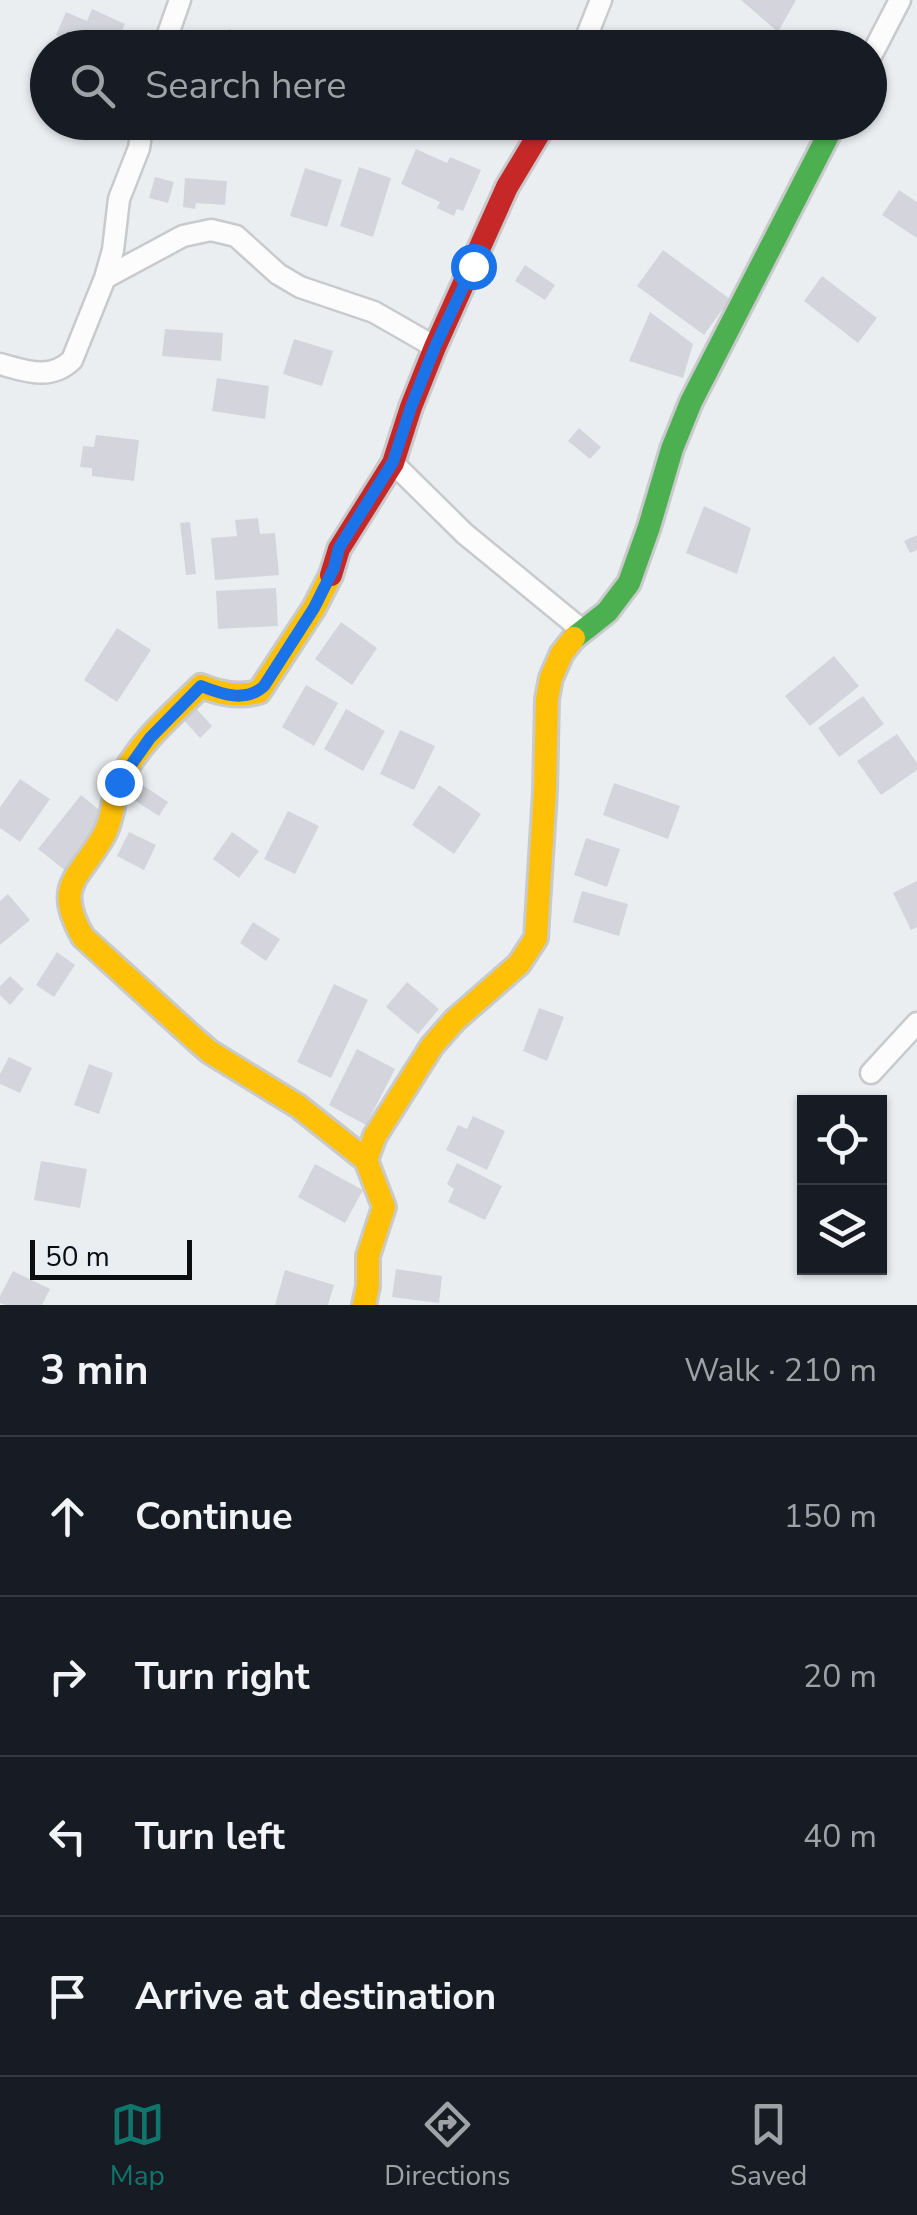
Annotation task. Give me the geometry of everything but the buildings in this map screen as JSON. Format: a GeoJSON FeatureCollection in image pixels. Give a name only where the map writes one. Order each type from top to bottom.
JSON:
{"type":"FeatureCollection","features":[{"type":"Feature","properties":{"kind":"street"},"geometry":{"type":"LineString","coordinates":[[169,30],[180,0]]}},
{"type":"Feature","properties":{"kind":"street"},"geometry":{"type":"LineString","coordinates":[[589,30],[601,0]]}},
{"type":"Feature","properties":{"kind":"street"},"geometry":{"type":"LineString","coordinates":[[884,30],[900,0]]}},
{"type":"Feature","properties":{"kind":"street"},"geometry":{"type":"LineString","coordinates":[[0,364],[36,374],[62,369],[72,360],[113,250],[119,199],[140,140]]}},
{"type":"Feature","properties":{"kind":"street"},"geometry":{"type":"LineString","coordinates":[[364,1305],[368,1256],[384,1207],[366,1160],[298,1106],[196,1040],[84,937],[75,926],[68,892],[111,820],[119,782],[150,738],[201,686],[225,696],[259,692],[314,608],[334,568],[339,548],[393,462],[435,347],[507,187],[535,140]]}},
{"type":"Feature","properties":{"kind":"street"},"geometry":{"type":"LineString","coordinates":[[366,1160],[381,1126],[432,1046],[455,1020],[520,964],[536,938],[546,791],[546,699],[551,678],[562,653],[582,630],[608,612],[628,584],[691,402],[827,140]]}},
{"type":"Feature","properties":{"kind":"street"},"geometry":{"type":"LineString","coordinates":[[104,278],[183,236],[211,230],[236,236],[278,274],[300,287],[374,312],[435,347]]}},
{"type":"Feature","properties":{"kind":"street"},"geometry":{"type":"LineString","coordinates":[[393,462],[465,534],[582,630]]}},
{"type":"Feature","properties":{"kind":"street"},"geometry":{"type":"LineString","coordinates":[[871,1073],[917,1023]]}},
{"type":"Feature","properties":{"kind":"traffic: fast"},"geometry":{"type":"LineString","coordinates":[[574,638],[607,612],[629,583],[691,402],[826,140]]}},
{"type":"Feature","properties":{"kind":"traffic: slow"},"geometry":{"type":"LineString","coordinates":[[331,575],[259,692],[230,694],[201,686],[146,742],[120,781],[108,827],[73,882],[70,904],[83,937],[196,1040],[298,1106],[366,1160]]}},
{"type":"Feature","properties":{"kind":"traffic: slow"},"geometry":{"type":"LineString","coordinates":[[364,1305],[368,1256],[384,1207],[366,1160],[375,1136],[432,1046],[455,1020],[519,964],[536,938],[547,699],[562,653],[574,638]]}},
{"type":"Feature","properties":{"kind":"traffic: jam"},"geometry":{"type":"LineString","coordinates":[[331,575],[339,549],[393,463],[435,347],[507,187],[535,140]]}},
{"type":"Feature","properties":{"kind":"route"},"geometry":{"type":"LineString","coordinates":[[119,782],[150,738],[201,686],[225,696],[248,695],[264,686],[314,608],[334,568],[339,548],[388,473],[435,347],[473,266]]}}]}
